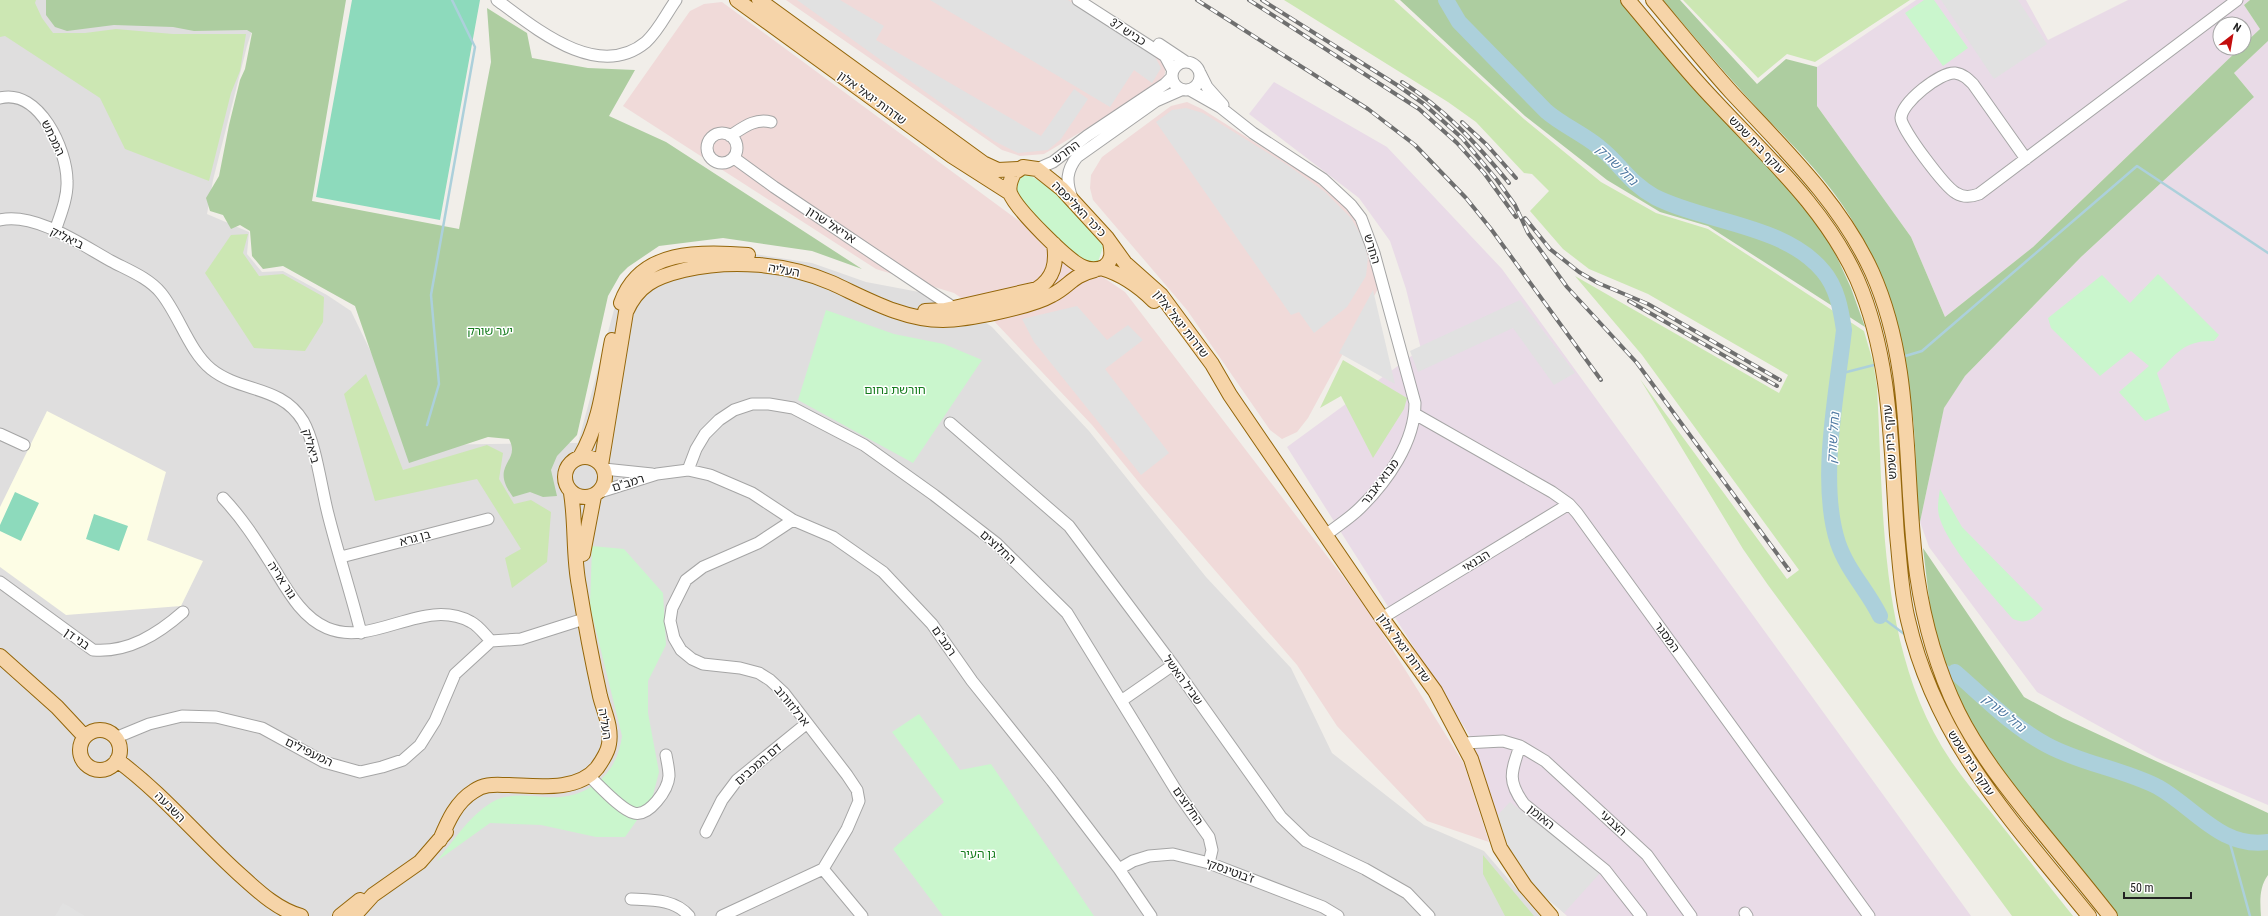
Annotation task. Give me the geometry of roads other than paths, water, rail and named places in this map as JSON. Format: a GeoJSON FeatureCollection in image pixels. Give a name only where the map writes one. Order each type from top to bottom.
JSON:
{"type":"FeatureCollection","features":[{"type":"Feature","properties":{"kind":"main road","name":"שדרות יגאל אלון"},"geometry":{"type":"LineString","coordinates":[[737,0],[952,156],[1010,193]]}},
{"type":"Feature","properties":{"kind":"main road","name":"שדרות יגאל אלון"},"geometry":{"type":"LineString","coordinates":[[759,0],[983,163],[998,170],[1018,169]]}},
{"type":"Feature","properties":{"kind":"main road","name":"עוקף בית שמש"},"geometry":{"type":"LineString","coordinates":[[1628,0],[1713,100],[1801,192],[1834,238],[1854,272],[1872,319],[1885,380],[1899,556],[1907,619],[1923,671],[1944,722],[1987,790],[2089,916]]}},
{"type":"Feature","properties":{"kind":"main road","name":"עוקף בית שמש"},"geometry":{"type":"LineString","coordinates":[[1653,0],[1727,87],[1813,181],[1848,229],[1872,273],[1888,314],[1902,378],[1915,556],[1925,616],[1943,679],[1959,714],[1993,770],[2110,916]]}},
{"type":"Feature","properties":{"kind":"main road"},"geometry":{"type":"LineString","coordinates":[[1037,170],[1030,167],[1018,169],[1012,178],[1010,193],[1022,210],[1054,244],[1079,265],[1099,269]]}},
{"type":"Feature","properties":{"kind":"main road","name":"כיכר האליפסה"},"geometry":{"type":"LineString","coordinates":[[1037,170],[1073,199],[1110,242],[1111,256],[1106,265],[1099,269]]}},
{"type":"Feature","properties":{"kind":"main road","name":"שדרות יגאל אלון"},"geometry":{"type":"LineString","coordinates":[[1110,242],[1125,262],[1152,286],[1167,303],[1212,364],[1230,395],[1382,618],[1435,690],[1464,743],[1479,782],[1500,848],[1525,886],[1551,916]]}},
{"type":"Feature","properties":{"kind":"main road","name":"העליה"},"geometry":{"type":"LineString","coordinates":[[580,457],[591,437],[596,419],[618,312],[624,296],[633,282],[648,267],[658,262],[692,254],[724,253],[787,261],[828,273],[904,306],[929,311],[954,308],[1028,292],[1043,285],[1052,276],[1054,269],[1056,254],[1054,244]]}},
{"type":"Feature","properties":{"kind":"main road","name":"העליה"},"geometry":{"type":"LineString","coordinates":[[602,467],[626,312],[632,299],[642,288],[666,274],[709,264],[748,264],[775,268],[820,279],[865,300],[906,315],[930,320],[944,320],[974,317],[1042,299],[1058,291],[1074,277],[1099,269]]}},
{"type":"Feature","properties":{"kind":"main road","name":"שדרות יגאל אלון"},"geometry":{"type":"LineString","coordinates":[[1099,269],[1120,275],[1150,298],[1203,365],[1230,395]]}},
{"type":"Feature","properties":{"kind":"main road"},"geometry":{"type":"LineString","coordinates":[[580,457],[592,458],[602,467],[605,481],[597,494],[582,498],[571,493],[565,482],[564,476],[569,464],[580,457]]}},
{"type":"Feature","properties":{"kind":"main road","name":"העליה"},"geometry":{"type":"LineString","coordinates":[[354,916],[373,895],[405,874],[420,862],[440,840],[450,817],[463,799],[474,790],[497,783],[507,785],[564,785],[581,781],[589,776],[600,764],[609,745],[610,735],[584,619],[578,584],[575,520],[571,493]]}},
{"type":"Feature","properties":{"kind":"main road","name":"העליה"},"geometry":{"type":"LineString","coordinates":[[578,584],[597,494]]}},
{"type":"Feature","properties":{"kind":"main road"},"geometry":{"type":"LineString","coordinates":[[0,656],[57,707],[86,737]]}},
{"type":"Feature","properties":{"kind":"main road"},"geometry":{"type":"LineString","coordinates":[[98,731],[108,732],[115,738],[120,751],[117,760],[110,767],[100,770],[87,764],[81,751],[86,737],[98,731]]}},
{"type":"Feature","properties":{"kind":"main road","name":"השבעה"},"geometry":{"type":"LineString","coordinates":[[117,760],[153,790],[220,856],[278,906],[301,916]]}},
{"type":"Feature","properties":{"kind":"main road","name":"השבעה"},"geometry":{"type":"LineString","coordinates":[[220,856],[256,900],[275,916]]}},
{"type":"Feature","properties":{"kind":"main road","name":"העליה"},"geometry":{"type":"LineString","coordinates":[[340,916],[375,888],[405,874]]}},
{"type":"Feature","properties":{"kind":"street"},"geometry":{"type":"LineString","coordinates":[[497,0],[556,42],[592,54],[619,54],[632,50],[645,42],[656,32],[676,0]]}},
{"type":"Feature","properties":{"kind":"street"},"geometry":{"type":"LineString","coordinates":[[665,17],[667,0]]}},
{"type":"Feature","properties":{"kind":"street","name":"כביש 37"},"geometry":{"type":"LineString","coordinates":[[1078,0],[1165,56],[1172,74]]}},
{"type":"Feature","properties":{"kind":"street","name":"כביש 37"},"geometry":{"type":"LineString","coordinates":[[1092,0],[1186,62]]}},
{"type":"Feature","properties":{"kind":"street"},"geometry":{"type":"LineString","coordinates":[[2026,159],[1973,84],[1962,75],[1956,73],[1944,75],[1912,98],[1902,113],[1901,119],[1905,131],[1947,185],[1963,196],[1969,197],[1979,194],[2026,159],[2237,0]]}},
{"type":"Feature","properties":{"kind":"street"},"geometry":{"type":"LineString","coordinates":[[1186,62],[1195,65],[1200,72],[1198,84],[1186,90],[1175,86],[1172,74],[1177,65],[1186,62]]}},
{"type":"Feature","properties":{"kind":"street","name":"החרש"},"geometry":{"type":"LineString","coordinates":[[1200,72],[1207,87],[1227,110],[1253,132]]}},
{"type":"Feature","properties":{"kind":"street","name":"החרש"},"geometry":{"type":"LineString","coordinates":[[1037,170],[1053,162],[1087,136],[1165,84],[1172,74]]}},
{"type":"Feature","properties":{"kind":"street","name":"החרש"},"geometry":{"type":"LineString","coordinates":[[1073,199],[1069,188],[1068,175],[1072,163],[1078,156],[1156,101],[1186,90],[1220,108],[1253,132],[1323,178],[1351,205],[1361,218],[1374,253],[1415,404],[1415,414]]}},
{"type":"Feature","properties":{"kind":"street","name":"המכתש"},"geometry":{"type":"LineString","coordinates":[[0,98],[21,99],[36,107],[50,127],[62,153],[67,181],[55,231]]}},
{"type":"Feature","properties":{"kind":"street"},"geometry":{"type":"LineString","coordinates":[[730,136],[752,122],[760,120],[771,122]]}},
{"type":"Feature","properties":{"kind":"street"},"geometry":{"type":"LineString","coordinates":[[721,133],[730,136],[736,143],[736,153],[734,158],[720,164],[711,159],[706,150],[708,140],[712,136],[721,133]]}},
{"type":"Feature","properties":{"kind":"street","name":"אריאל שרון"},"geometry":{"type":"LineString","coordinates":[[734,158],[793,200],[931,290],[954,308]]}},
{"type":"Feature","properties":{"kind":"street","name":"ביאליק"},"geometry":{"type":"LineString","coordinates":[[0,220],[27,221],[55,231],[143,278],[156,287],[167,301],[202,360],[218,374],[231,381],[283,399],[297,412],[308,432],[328,515],[341,557],[361,633]]}},
{"type":"Feature","properties":{"kind":"street"},"geometry":{"type":"LineString","coordinates":[[929,311],[934,296],[931,290]]}},
{"type":"Feature","properties":{"kind":"street","name":"החלוצים"},"geometry":{"type":"LineString","coordinates":[[688,470],[696,449],[705,434],[719,420],[734,410],[752,404],[769,404],[793,408],[810,415],[864,445],[996,543],[1067,613],[1177,792],[1210,837],[1212,850],[1209,862]]}},
{"type":"Feature","properties":{"kind":"street","name":"המסגר"},"geometry":{"type":"LineString","coordinates":[[1415,414],[1552,492],[1569,504],[1592,531],[1869,916]]}},
{"type":"Feature","properties":{"kind":"street","name":"מבוא אבנר"},"geometry":{"type":"LineString","coordinates":[[1326,535],[1360,508],[1383,481],[1404,445],[1415,414]]}},
{"type":"Feature","properties":{"kind":"street","name":"שביל האשל"},"geometry":{"type":"LineString","coordinates":[[950,423],[1069,526],[1173,665],[1281,817],[1306,841],[1365,869],[1407,893],[1427,915]]}},
{"type":"Feature","properties":{"kind":"street"},"geometry":{"type":"LineString","coordinates":[[0,434],[24,445]]}},
{"type":"Feature","properties":{"kind":"street","name":"רמב\"ם"},"geometry":{"type":"LineString","coordinates":[[602,467],[657,474]]}},
{"type":"Feature","properties":{"kind":"street","name":"רמב\"ם"},"geometry":{"type":"LineString","coordinates":[[597,494],[657,474],[688,470],[710,475],[752,493],[793,520],[833,537],[883,572],[912,600],[932,624],[972,682],[1052,781],[1119,869],[1151,916]]}},
{"type":"Feature","properties":{"kind":"street","name":"גור אריה"},"geometry":{"type":"LineString","coordinates":[[223,498],[235,511],[298,606],[306,614],[326,628],[344,632],[361,633]]}},
{"type":"Feature","properties":{"kind":"street","name":"הבנאי"},"geometry":{"type":"LineString","coordinates":[[1382,618],[1569,504]]}},
{"type":"Feature","properties":{"kind":"street","name":"בן גרא"},"geometry":{"type":"LineString","coordinates":[[341,557],[488,519]]}},
{"type":"Feature","properties":{"kind":"street","name":"ארלוזורוב"},"geometry":{"type":"LineString","coordinates":[[793,520],[758,543],[703,567],[686,580],[672,608],[670,621],[674,638],[680,650],[692,659],[704,664],[725,666],[759,674],[770,680],[784,692],[806,724],[847,775],[857,790],[858,801],[847,829],[822,869]]}},
{"type":"Feature","properties":{"kind":"street","name":"בני דן"},"geometry":{"type":"LineString","coordinates":[[0,582],[93,650],[105,651],[138,643],[163,629],[183,612]]}},
{"type":"Feature","properties":{"kind":"street"},"geometry":{"type":"LineString","coordinates":[[361,633],[419,617],[443,615],[457,616],[472,622],[491,641],[522,639],[584,619]]}},
{"type":"Feature","properties":{"kind":"street","name":"המעפילים"},"geometry":{"type":"LineString","coordinates":[[115,738],[149,724],[182,716],[216,717],[262,728],[324,762],[360,772],[382,767],[403,760],[420,745],[434,721],[456,674],[491,641]]}},
{"type":"Feature","properties":{"kind":"street"},"geometry":{"type":"LineString","coordinates":[[1121,701],[1173,665]]}},
{"type":"Feature","properties":{"kind":"street","name":"דם המכבים"},"geometry":{"type":"LineString","coordinates":[[706,832],[722,800],[737,780],[806,724]]}},
{"type":"Feature","properties":{"kind":"street"},"geometry":{"type":"LineString","coordinates":[[1464,743],[1504,741],[1520,746]]}},
{"type":"Feature","properties":{"kind":"street","name":"האומן"},"geometry":{"type":"LineString","coordinates":[[1520,746],[1511,779],[1514,790],[1524,804],[1605,870],[1641,916]]}},
{"type":"Feature","properties":{"kind":"street","name":"הצבעי"},"geometry":{"type":"LineString","coordinates":[[1520,746],[1545,761],[1647,855],[1691,916]]}},
{"type":"Feature","properties":{"kind":"street"},"geometry":{"type":"LineString","coordinates":[[589,776],[624,808],[634,813],[645,811],[664,790],[669,777],[666,755]]}},
{"type":"Feature","properties":{"kind":"street","name":"ז'בוטינסקי"},"geometry":{"type":"LineString","coordinates":[[1119,869],[1134,861],[1149,856],[1173,854],[1209,862],[1322,907],[1338,916]]}},
{"type":"Feature","properties":{"kind":"street"},"geometry":{"type":"LineString","coordinates":[[722,916],[822,869],[862,916]]}},
{"type":"Feature","properties":{"kind":"street"},"geometry":{"type":"LineString","coordinates":[[631,899],[654,900],[671,904],[689,916]]}},
{"type":"Feature","properties":{"kind":"waterway"},"geometry":{"type":"LineString","coordinates":[[427,425],[439,384],[431,295],[475,47],[452,0]]}},
{"type":"Feature","properties":{"kind":"waterway","name":"נחל שורק"},"geometry":{"type":"LineString","coordinates":[[1446,0],[1459,22],[1546,111],[1599,147],[1638,186],[1655,197],[1676,206],[1744,226],[1767,234],[1788,244],[1807,256],[1828,277],[1838,299],[1844,330],[1834,409],[1829,465],[1832,519],[1842,553],[1880,616]]}},
{"type":"Feature","properties":{"kind":"waterway"},"geometry":{"type":"LineString","coordinates":[[1902,357],[1922,351],[2137,166],[2268,253]]}},
{"type":"Feature","properties":{"kind":"waterway"},"geometry":{"type":"LineString","coordinates":[[1839,374],[1874,365]]}},
{"type":"Feature","properties":{"kind":"waterway","name":"נחל שורק"},"geometry":{"type":"LineString","coordinates":[[1880,616],[1907,636]]}},
{"type":"Feature","properties":{"kind":"waterway","name":"נחל שורק"},"geometry":{"type":"LineString","coordinates":[[1944,664],[1955,672]]}},
{"type":"Feature","properties":{"kind":"waterway","name":"נחל שורק"},"geometry":{"type":"LineString","coordinates":[[1955,672],[2022,730],[2047,745],[2060,752],[2131,776],[2158,787],[2222,833],[2236,839],[2251,842],[2268,842]]}},
{"type":"Feature","properties":{"kind":"waterway"},"geometry":{"type":"LineString","coordinates":[[2228,836],[2250,916]]}},
{"type":"Feature","properties":{"kind":"railway"},"geometry":{"type":"LineString","coordinates":[[1197,0],[1368,109],[1415,145],[1466,198],[1491,229],[1601,380]]}},
{"type":"Feature","properties":{"kind":"railway"},"geometry":{"type":"LineString","coordinates":[[1249,0],[1419,109],[1457,143],[1484,173],[1516,217]]}},
{"type":"Feature","properties":{"kind":"railway"},"geometry":{"type":"LineString","coordinates":[[1262,0],[1397,85],[1424,104],[1462,138],[1497,180],[1515,205],[1528,233],[1567,287],[1637,363],[1789,570]]}},
{"type":"Feature","properties":{"kind":"railway"},"geometry":{"type":"LineString","coordinates":[[1402,82],[1418,92],[1460,128],[1509,183]]}},
{"type":"Feature","properties":{"kind":"railway"},"geometry":{"type":"LineString","coordinates":[[1462,122],[1487,145],[1516,178]]}},
{"type":"Feature","properties":{"kind":"railway"},"geometry":{"type":"LineString","coordinates":[[1525,218],[1550,249],[1579,272],[1598,283],[1648,304],[1780,380]]}},
{"type":"Feature","properties":{"kind":"railway"},"geometry":{"type":"LineString","coordinates":[[1629,301],[1777,386]]}},
{"type":"Feature","properties":{"kind":"park label","name":"יער שורק"},"geometry":{"type":"Point","coordinates":[490,331]}},
{"type":"Feature","properties":{"kind":"park label","name":"חורשת נחום"},"geometry":{"type":"Point","coordinates":[895,390]}},
{"type":"Feature","properties":{"kind":"park label","name":"גן העיר"},"geometry":{"type":"Point","coordinates":[978,854]}}]}
